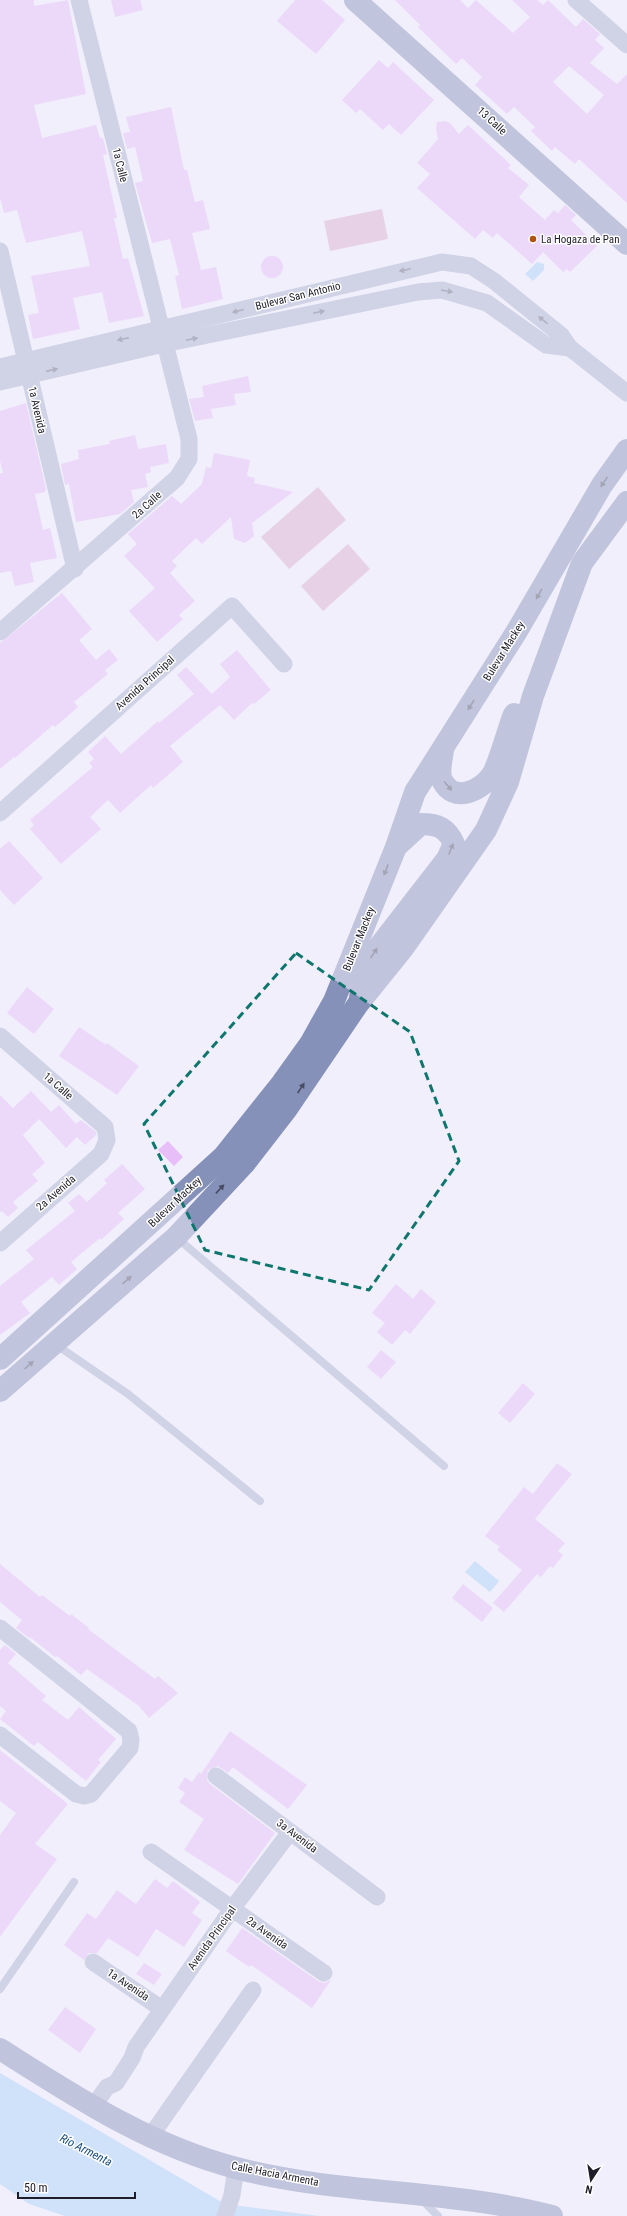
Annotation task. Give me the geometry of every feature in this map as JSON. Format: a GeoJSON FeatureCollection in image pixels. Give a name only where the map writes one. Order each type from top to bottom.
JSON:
{"type":"FeatureCollection","features":[{"type":"Feature","properties":{"kind":"main road","name":"13 Calle"},"geometry":{"type":"LineString","coordinates":[[355,0],[557,179],[627,244]]}},
{"type":"Feature","properties":{"kind":"main road","name":"Bulevar Mackey"},"geometry":{"type":"LineString","coordinates":[[0,1359],[223,1157],[282,1083],[310,1044],[334,1001],[396,846],[414,792],[443,750],[517,631],[602,485],[627,450]]}},
{"type":"Feature","properties":{"kind":"main road","name":"Bulevar Mackey"},"geometry":{"type":"LineString","coordinates":[[0,1391],[176,1237],[254,1151],[286,1110],[358,1004],[404,947],[486,830],[508,782],[533,696],[582,563],[627,502]]}},
{"type":"Feature","properties":{"kind":"main road"},"geometry":{"type":"LineString","coordinates":[[443,750],[441,770],[442,780],[452,792],[465,794],[478,789],[492,774],[514,714],[533,696]]}},
{"type":"Feature","properties":{"kind":"main road"},"geometry":{"type":"LineString","coordinates":[[358,1004],[371,957],[447,858],[454,844],[445,829],[435,824],[421,824],[396,846]]}},
{"type":"Feature","properties":{"kind":"main road","name":"Calle Hacia Armenta"},"geometry":{"type":"LineString","coordinates":[[0,2049],[93,2107],[150,2137],[236,2168],[291,2179],[510,2207],[552,2216]]}},
{"type":"Feature","properties":{"kind":"street","name":"1a Calle"},"geometry":{"type":"LineString","coordinates":[[79,0],[163,337]]}},
{"type":"Feature","properties":{"kind":"street"},"geometry":{"type":"LineString","coordinates":[[576,0],[627,45]]}},
{"type":"Feature","properties":{"kind":"street","name":"1a Avenida"},"geometry":{"type":"LineString","coordinates":[[0,251],[75,569]]}},
{"type":"Feature","properties":{"kind":"street","name":"Bulevar San Antonio"},"geometry":{"type":"LineString","coordinates":[[0,368],[28,368],[163,337],[442,262],[471,266],[494,281],[561,335],[570,348],[627,393]]}},
{"type":"Feature","properties":{"kind":"street","name":"Bulevar San Antonio"},"geometry":{"type":"LineString","coordinates":[[163,337],[418,292],[442,290],[487,303],[546,344],[570,348]]}},
{"type":"Feature","properties":{"kind":"street","name":"2a Calle"},"geometry":{"type":"LineString","coordinates":[[0,632],[75,569],[177,478],[189,459],[189,439],[163,337]]}},
{"type":"Feature","properties":{"kind":"street","name":"Bulevar San Antonio"},"geometry":{"type":"LineString","coordinates":[[0,382],[28,368]]}},
{"type":"Feature","properties":{"kind":"street","name":"Avenida Principal"},"geometry":{"type":"LineString","coordinates":[[0,813],[232,606],[284,664]]}},
{"type":"Feature","properties":{"kind":"street","name":"1a Calle"},"geometry":{"type":"LineString","coordinates":[[0,1036],[105,1127],[107,1140]]}},
{"type":"Feature","properties":{"kind":"street","name":"2a Avenida"},"geometry":{"type":"LineString","coordinates":[[0,1242],[101,1154],[107,1140]]}},
{"type":"Feature","properties":{"kind":"street"},"geometry":{"type":"LineString","coordinates":[[0,1628],[129,1732],[131,1740],[130,1748],[91,1794],[84,1796],[76,1794],[0,1735]]}},
{"type":"Feature","properties":{"kind":"street","name":"3a Avenida"},"geometry":{"type":"LineString","coordinates":[[216,1776],[377,1897]]}},
{"type":"Feature","properties":{"kind":"street","name":"Avenida Principal"},"geometry":{"type":"LineString","coordinates":[[93,2107],[107,2087],[116,2082],[132,2058],[136,2047],[162,2009],[232,1910],[290,1832]]}},
{"type":"Feature","properties":{"kind":"street","name":"2a Avenida"},"geometry":{"type":"LineString","coordinates":[[151,1852],[324,1973]]}},
{"type":"Feature","properties":{"kind":"street","name":"1a Avenida"},"geometry":{"type":"LineString","coordinates":[[93,1962],[162,2009]]}},
{"type":"Feature","properties":{"kind":"street"},"geometry":{"type":"LineString","coordinates":[[150,2137],[253,1990]]}},
{"type":"Feature","properties":{"kind":"street"},"geometry":{"type":"LineString","coordinates":[[225,2216],[232,2195],[236,2168]]}},
{"type":"Feature","properties":{"kind":"lane"},"geometry":{"type":"LineString","coordinates":[[176,1237],[444,1466]]}},
{"type":"Feature","properties":{"kind":"lane"},"geometry":{"type":"LineString","coordinates":[[54,1343],[128,1394],[260,1502]]}},
{"type":"Feature","properties":{"kind":"lane"},"geometry":{"type":"LineString","coordinates":[[0,1989],[74,1882]]}},
{"type":"Feature","properties":{"kind":"lane"},"geometry":{"type":"LineString","coordinates":[[417,2195],[438,2216]]}},
{"type":"Feature","properties":{"kind":"highlighted area"},"geometry":{"type":"Polygon","coordinates":[[[296,953],[410,1032],[459,1161],[369,1290],[205,1250],[144,1124],[296,953]]]}},
{"type":"Feature","properties":{"kind":"shaded area"},"geometry":{"type":"Polygon","coordinates":[[[382,209],[388,239],[330,251],[324,221],[382,209]]]}},
{"type":"Feature","properties":{"kind":"shaded area"},"geometry":{"type":"Polygon","coordinates":[[[318,487],[346,520],[289,569],[261,537],[318,487]]]}},
{"type":"Feature","properties":{"kind":"shaded area"},"geometry":{"type":"Polygon","coordinates":[[[348,544],[370,569],[323,611],[301,586],[348,544]]]}},
{"type":"Feature","properties":{"kind":"water"},"geometry":{"type":"Polygon","coordinates":[[[537,262],[544,264],[544,270],[533,281],[525,274],[537,262]]]}},
{"type":"Feature","properties":{"kind":"water"},"geometry":{"type":"Polygon","coordinates":[[[475,1561],[499,1581],[490,1592],[465,1572],[475,1561]]]}},
{"type":"Feature","properties":{"kind":"water","name":"Río Armenta"},"geometry":{"type":"Polygon","coordinates":[[[0,2073],[225,2204],[319,2216],[65,2216],[29,2204],[0,2184],[0,2073]]]}},
{"type":"Feature","properties":{"kind":"building"},"geometry":{"type":"Polygon","coordinates":[[[0,0],[34,0],[34,6],[68,0],[86,94],[34,105],[42,138],[96,125],[100,138],[103,138],[107,154],[103,155],[117,218],[114,218],[123,259],[128,258],[144,316],[109,323],[102,292],[73,298],[80,329],[33,339],[28,315],[39,313],[31,276],[90,266],[82,231],[26,243],[17,210],[4,213],[0,198],[0,0]]]}},
{"type":"Feature","properties":{"kind":"building"},"geometry":{"type":"Polygon","coordinates":[[[111,0],[140,0],[143,10],[115,17],[111,0]]]}},
{"type":"Feature","properties":{"kind":"building"},"geometry":{"type":"Polygon","coordinates":[[[295,0],[322,0],[345,20],[316,54],[277,21],[295,0]]]}},
{"type":"Feature","properties":{"kind":"building"},"geometry":{"type":"Polygon","coordinates":[[[395,0],[460,0],[468,8],[476,0],[513,33],[530,17],[512,0],[537,0],[543,5],[548,0],[576,27],[583,19],[600,34],[595,40],[604,48],[590,63],[617,84],[627,74],[627,203],[579,159],[575,164],[555,147],[552,151],[531,131],[535,127],[514,107],[507,114],[475,85],[482,77],[462,58],[456,64],[418,27],[420,25],[395,0]],[[569,66],[553,82],[587,114],[604,95],[569,66]]]}},
{"type":"Feature","properties":{"kind":"building"},"geometry":{"type":"Polygon","coordinates":[[[379,60],[388,68],[393,62],[434,100],[401,135],[389,124],[383,130],[360,109],[356,113],[342,100],[379,60]]]}},
{"type":"Feature","properties":{"kind":"building"},"geometry":{"type":"Polygon","coordinates":[[[171,107],[184,170],[187,170],[195,202],[203,200],[210,229],[192,233],[201,270],[216,267],[223,299],[182,309],[175,276],[179,275],[170,239],[152,243],[135,183],[143,181],[135,147],[127,149],[123,133],[130,132],[126,117],[171,107]]]}},
{"type":"Feature","properties":{"kind":"building"},"geometry":{"type":"Polygon","coordinates":[[[445,121],[450,123],[459,134],[468,125],[511,165],[508,168],[529,185],[519,197],[545,220],[554,210],[558,213],[565,205],[576,215],[571,220],[597,246],[570,272],[567,269],[563,272],[543,252],[532,264],[497,233],[493,238],[483,230],[475,239],[417,188],[430,174],[417,163],[438,139],[436,130],[437,122],[445,121]]]}},
{"type":"Feature","properties":{"kind":"building"},"geometry":{"type":"Polygon","coordinates":[[[272,256],[280,259],[283,267],[280,275],[272,278],[264,275],[261,267],[264,259],[272,256]]]}},
{"type":"Feature","properties":{"kind":"building"},"geometry":{"type":"Polygon","coordinates":[[[248,376],[251,392],[234,394],[236,405],[211,409],[213,418],[195,421],[189,399],[204,397],[202,386],[248,376]]]}},
{"type":"Feature","properties":{"kind":"building"},"geometry":{"type":"Polygon","coordinates":[[[26,403],[46,489],[45,492],[35,494],[43,530],[50,528],[57,558],[30,563],[34,582],[15,586],[11,571],[0,573],[0,473],[3,473],[0,461],[0,411],[26,403]]]}},
{"type":"Feature","properties":{"kind":"building"},"geometry":{"type":"Polygon","coordinates":[[[135,435],[138,449],[166,444],[169,463],[150,467],[151,472],[145,474],[148,487],[131,490],[134,502],[120,514],[76,522],[69,484],[65,485],[61,464],[79,459],[78,450],[110,444],[109,441],[135,435]]]}},
{"type":"Feature","properties":{"kind":"building"},"geometry":{"type":"Polygon","coordinates":[[[214,453],[250,460],[247,476],[255,478],[254,483],[293,492],[252,523],[254,536],[245,543],[234,539],[231,517],[202,544],[196,538],[172,561],[177,566],[170,573],[195,601],[179,615],[183,619],[157,642],[129,611],[155,588],[124,556],[137,544],[128,534],[172,496],[181,504],[202,484],[206,467],[211,468],[214,453]]]}},
{"type":"Feature","properties":{"kind":"building"},"geometry":{"type":"Polygon","coordinates":[[[62,593],[92,629],[79,640],[96,660],[109,649],[118,660],[105,670],[108,674],[74,702],[78,707],[55,727],[53,725],[0,769],[0,643],[62,593]]]}},
{"type":"Feature","properties":{"kind":"building"},"geometry":{"type":"Polygon","coordinates":[[[237,650],[271,690],[254,704],[252,703],[234,720],[220,705],[170,746],[183,762],[153,788],[151,785],[120,813],[108,800],[90,817],[101,829],[61,864],[30,829],[34,825],[30,820],[93,767],[89,763],[94,759],[88,752],[105,736],[121,754],[158,721],[159,723],[194,694],[177,675],[186,667],[212,694],[230,677],[220,664],[237,650]]]}},
{"type":"Feature","properties":{"kind":"building"},"geometry":{"type":"Polygon","coordinates":[[[9,841],[43,878],[14,905],[0,890],[0,849],[9,841]]]}},
{"type":"Feature","properties":{"kind":"building"},"geometry":{"type":"Polygon","coordinates":[[[27,987],[54,1009],[34,1034],[7,1013],[27,987]]]}},
{"type":"Feature","properties":{"kind":"building"},"geometry":{"type":"Polygon","coordinates":[[[79,1027],[106,1045],[107,1043],[139,1066],[117,1095],[59,1056],[79,1027]]]}},
{"type":"Feature","properties":{"kind":"building"},"geometry":{"type":"Polygon","coordinates":[[[31,1091],[51,1112],[59,1105],[76,1124],[81,1120],[96,1132],[96,1135],[85,1145],[77,1137],[66,1148],[39,1119],[23,1135],[45,1163],[32,1174],[38,1181],[13,1202],[18,1208],[8,1217],[2,1211],[0,1212],[0,1095],[13,1108],[31,1091]]]}},
{"type":"Feature","properties":{"kind":"building"},"geometry":{"type":"Polygon","coordinates":[[[168,1141],[183,1157],[174,1166],[158,1150],[168,1141]]]}},
{"type":"Feature","properties":{"kind":"building"},"geometry":{"type":"Polygon","coordinates":[[[122,1164],[145,1189],[118,1213],[124,1219],[101,1240],[100,1238],[71,1262],[77,1269],[59,1285],[52,1277],[21,1302],[30,1313],[0,1335],[0,1286],[34,1259],[26,1250],[75,1211],[68,1203],[79,1194],[87,1202],[107,1183],[104,1180],[122,1164]]]}},
{"type":"Feature","properties":{"kind":"building"},"geometry":{"type":"Polygon","coordinates":[[[396,1284],[413,1299],[421,1289],[436,1302],[410,1334],[405,1330],[392,1345],[377,1332],[385,1323],[372,1313],[396,1284]]]}},
{"type":"Feature","properties":{"kind":"building"},"geometry":{"type":"Polygon","coordinates":[[[381,1350],[396,1362],[381,1379],[367,1367],[381,1350]]]}},
{"type":"Feature","properties":{"kind":"building"},"geometry":{"type":"Polygon","coordinates":[[[523,1383],[535,1394],[510,1423],[498,1413],[523,1383]]]}},
{"type":"Feature","properties":{"kind":"building"},"geometry":{"type":"Polygon","coordinates":[[[557,1463],[572,1474],[535,1519],[565,1543],[558,1551],[563,1555],[553,1568],[550,1566],[541,1577],[537,1574],[504,1612],[493,1603],[522,1570],[497,1550],[500,1547],[485,1536],[524,1487],[533,1494],[557,1463]]]}},
{"type":"Feature","properties":{"kind":"building"},"geometry":{"type":"Polygon","coordinates":[[[0,1564],[40,1597],[42,1595],[70,1616],[71,1614],[89,1628],[88,1629],[155,1679],[158,1676],[178,1693],[149,1718],[139,1706],[87,1669],[81,1675],[57,1656],[55,1657],[16,1628],[22,1620],[0,1602],[0,1564]]]}},
{"type":"Feature","properties":{"kind":"building"},"geometry":{"type":"Polygon","coordinates":[[[463,1584],[493,1608],[482,1622],[452,1598],[463,1584]]]}},
{"type":"Feature","properties":{"kind":"building"},"geometry":{"type":"Polygon","coordinates":[[[5,1645],[16,1654],[8,1663],[46,1696],[42,1700],[68,1720],[79,1707],[116,1739],[98,1760],[101,1762],[86,1781],[38,1742],[34,1746],[0,1719],[6,1711],[0,1706],[0,1650],[5,1645]]]}},
{"type":"Feature","properties":{"kind":"building"},"geometry":{"type":"Polygon","coordinates":[[[230,1731],[307,1785],[288,1809],[234,1768],[232,1768],[228,1773],[218,1766],[208,1770],[207,1780],[210,1784],[275,1833],[238,1884],[184,1850],[204,1819],[179,1802],[185,1793],[178,1788],[185,1777],[192,1782],[199,1772],[201,1774],[230,1731]]]}},
{"type":"Feature","properties":{"kind":"building"},"geometry":{"type":"Polygon","coordinates":[[[0,1750],[68,1804],[35,1844],[57,1859],[0,1937],[0,1835],[16,1813],[0,1801],[0,1750]]]}},
{"type":"Feature","properties":{"kind":"building"},"geometry":{"type":"Polygon","coordinates":[[[155,1879],[167,1888],[173,1881],[200,1902],[192,1913],[202,1920],[184,1947],[156,1929],[138,1957],[108,1938],[97,1953],[89,1953],[84,1960],[64,1945],[87,1913],[96,1919],[117,1890],[136,1904],[155,1879]]]}},
{"type":"Feature","properties":{"kind":"building"},"geometry":{"type":"Polygon","coordinates":[[[242,1928],[318,1981],[324,1983],[331,1980],[312,2008],[251,1965],[249,1967],[226,1951],[242,1928]]]}},
{"type":"Feature","properties":{"kind":"building"},"geometry":{"type":"Polygon","coordinates":[[[144,1963],[162,1974],[154,1985],[136,1974],[144,1963]]]}},
{"type":"Feature","properties":{"kind":"building"},"geometry":{"type":"Polygon","coordinates":[[[65,2007],[96,2029],[80,2053],[48,2030],[65,2007]]]}},
{"type":"Feature","properties":{"kind":"place","name":"La Hogaza de Pan"},"geometry":{"type":"Point","coordinates":[533,239]}}]}
